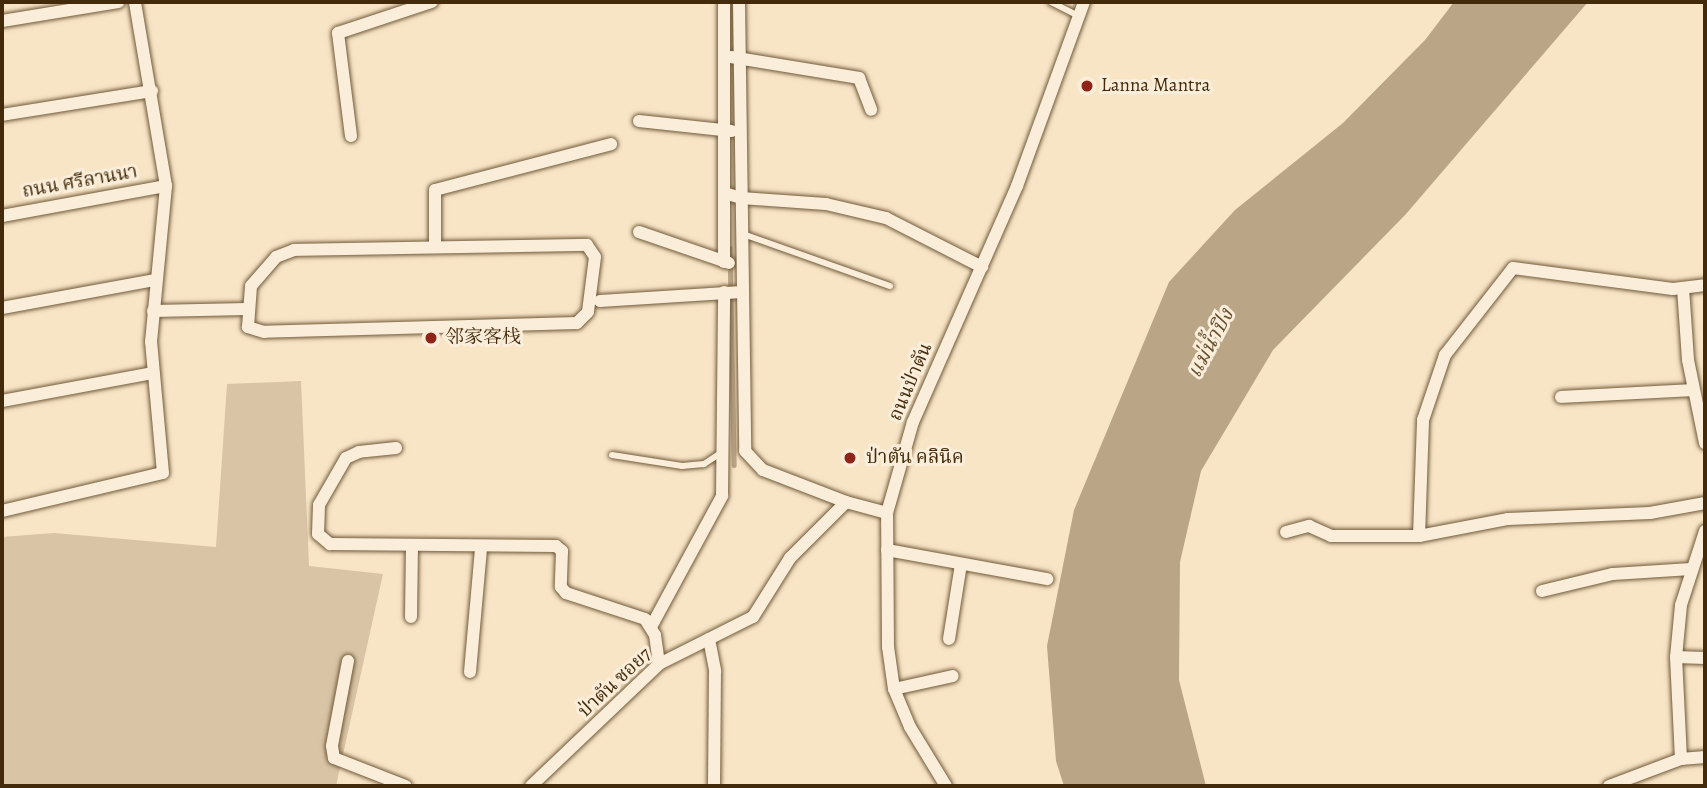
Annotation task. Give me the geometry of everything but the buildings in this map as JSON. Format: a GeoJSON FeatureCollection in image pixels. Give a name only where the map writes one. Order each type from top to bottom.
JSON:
{"type":"FeatureCollection","features":[{"type":"Feature","properties":{"kind":"street"},"geometry":{"type":"LineString","coordinates":[[2,21],[118,2]]}},
{"type":"Feature","properties":{"kind":"street"},"geometry":{"type":"LineString","coordinates":[[2,511],[163,473],[153,373],[153,311],[166,186],[135,2]]}},
{"type":"Feature","properties":{"kind":"street"},"geometry":{"type":"LineString","coordinates":[[351,136],[338,33],[432,2]]}},
{"type":"Feature","properties":{"kind":"street"},"geometry":{"type":"LineString","coordinates":[[724,2],[724,262]]}},
{"type":"Feature","properties":{"kind":"street"},"geometry":{"type":"LineString","coordinates":[[739,2],[745,451],[763,470],[846,502],[887,513]]}},
{"type":"Feature","properties":{"kind":"street","name":"ถนนป่าตัน"},"geometry":{"type":"LineString","coordinates":[[946,786],[909,727],[894,689],[888,647],[887,513],[913,422],[1022,174],[1084,2]]}},
{"type":"Feature","properties":{"kind":"street"},"geometry":{"type":"LineString","coordinates":[[724,57],[739,57],[859,78],[871,110]]}},
{"type":"Feature","properties":{"kind":"street"},"geometry":{"type":"LineString","coordinates":[[2,115],[152,91]]}},
{"type":"Feature","properties":{"kind":"street"},"geometry":{"type":"LineString","coordinates":[[639,121],[739,133]]}},
{"type":"Feature","properties":{"kind":"street"},"geometry":{"type":"LineString","coordinates":[[435,246],[435,190],[611,144]]}},
{"type":"Feature","properties":{"kind":"street","name":"ถนน ศรีลานนา"},"geometry":{"type":"LineString","coordinates":[[2,216],[166,186]]}},
{"type":"Feature","properties":{"kind":"street"},"geometry":{"type":"LineString","coordinates":[[724,193],[741,198],[826,204],[886,218],[982,267]]}},
{"type":"Feature","properties":{"kind":"street"},"geometry":{"type":"LineString","coordinates":[[639,232],[742,268]]}},
{"type":"Feature","properties":{"kind":"street"},"geometry":{"type":"LineString","coordinates":[[587,245],[595,257],[585,320],[264,332],[248,327],[247,309],[251,286],[276,257],[294,250],[587,245]]}},
{"type":"Feature","properties":{"kind":"street"},"geometry":{"type":"LineString","coordinates":[[1419,536],[1423,420],[1445,355],[1513,268],[1592,281],[1683,288],[1705,285]]}},
{"type":"Feature","properties":{"kind":"street"},"geometry":{"type":"LineString","coordinates":[[2,308],[155,280]]}},
{"type":"Feature","properties":{"kind":"street"},"geometry":{"type":"LineString","coordinates":[[1683,288],[1693,390],[1705,443]]}},
{"type":"Feature","properties":{"kind":"street"},"geometry":{"type":"LineString","coordinates":[[659,664],[652,625],[722,496],[724,292]]}},
{"type":"Feature","properties":{"kind":"street"},"geometry":{"type":"LineString","coordinates":[[600,301],[742,292]]}},
{"type":"Feature","properties":{"kind":"street"},"geometry":{"type":"LineString","coordinates":[[153,311],[247,309]]}},
{"type":"Feature","properties":{"kind":"street"},"geometry":{"type":"LineString","coordinates":[[724,352],[744,351]]}},
{"type":"Feature","properties":{"kind":"street"},"geometry":{"type":"LineString","coordinates":[[2,401],[153,373]]}},
{"type":"Feature","properties":{"kind":"street"},"geometry":{"type":"LineString","coordinates":[[1561,397],[1693,390]]}},
{"type":"Feature","properties":{"kind":"street"},"geometry":{"type":"LineString","coordinates":[[396,448],[359,452],[346,458],[319,505],[318,534],[330,544],[556,547],[562,551],[561,587],[566,593],[645,619],[652,625]]}},
{"type":"Feature","properties":{"kind":"street"},"geometry":{"type":"LineString","coordinates":[[723,452],[745,451]]}},
{"type":"Feature","properties":{"kind":"street","name":"ป่าตัน ซอย7"},"geometry":{"type":"LineString","coordinates":[[531,786],[659,664],[753,617],[790,558],[846,502]]}},
{"type":"Feature","properties":{"kind":"street"},"geometry":{"type":"LineString","coordinates":[[1286,532],[1309,526],[1331,536],[1419,536],[1508,519],[1650,513],[1705,503]]}},
{"type":"Feature","properties":{"kind":"street"},"geometry":{"type":"LineString","coordinates":[[1681,759],[1675,657],[1691,569],[1705,531]]}},
{"type":"Feature","properties":{"kind":"street"},"geometry":{"type":"LineString","coordinates":[[411,617],[412,547]]}},
{"type":"Feature","properties":{"kind":"street"},"geometry":{"type":"LineString","coordinates":[[470,672],[481,548]]}},
{"type":"Feature","properties":{"kind":"street"},"geometry":{"type":"LineString","coordinates":[[887,550],[1048,579]]}},
{"type":"Feature","properties":{"kind":"street"},"geometry":{"type":"LineString","coordinates":[[949,639],[961,564]]}},
{"type":"Feature","properties":{"kind":"street"},"geometry":{"type":"LineString","coordinates":[[1542,591],[1623,573],[1691,569]]}},
{"type":"Feature","properties":{"kind":"street"},"geometry":{"type":"LineString","coordinates":[[709,639],[715,671],[714,786]]}},
{"type":"Feature","properties":{"kind":"street"},"geometry":{"type":"LineString","coordinates":[[1675,657],[1705,658]]}},
{"type":"Feature","properties":{"kind":"street"},"geometry":{"type":"LineString","coordinates":[[348,661],[332,755],[345,766],[405,786]]}},
{"type":"Feature","properties":{"kind":"street"},"geometry":{"type":"LineString","coordinates":[[894,689],[953,676]]}},
{"type":"Feature","properties":{"kind":"street"},"geometry":{"type":"LineString","coordinates":[[1609,786],[1681,759],[1705,757]]}},
{"type":"Feature","properties":{"kind":"lane"},"geometry":{"type":"LineString","coordinates":[[1051,2],[1079,16]]}},
{"type":"Feature","properties":{"kind":"lane"},"geometry":{"type":"LineString","coordinates":[[742,233],[890,286]]}},
{"type":"Feature","properties":{"kind":"lane"},"geometry":{"type":"LineString","coordinates":[[612,455],[682,466],[704,464],[723,452]]}},
{"type":"Feature","properties":{"kind":"shaded area"},"geometry":{"type":"Polygon","coordinates":[[[301,381],[309,566],[383,574],[336,786],[2,786],[2,537],[54,533],[216,547],[227,384],[301,381]]]}},
{"type":"Feature","properties":{"kind":"water","name":"แม่น้ำปิง"},"geometry":{"type":"Polygon","coordinates":[[[1454,2],[1588,2],[1406,214],[1273,350],[1201,471],[1180,562],[1179,680],[1206,786],[1064,786],[1056,761],[1047,646],[1074,510],[1169,282],[1235,210],[1343,123],[1425,40],[1454,2]]]}},
{"type":"Feature","properties":{"kind":"waterway"},"geometry":{"type":"LineString","coordinates":[[730,248],[734,465]]}},
{"type":"Feature","properties":{"kind":"place","name":"Lanna Mantra"},"geometry":{"type":"Point","coordinates":[1087,86]}},
{"type":"Feature","properties":{"kind":"place","name":"邻家客栈"},"geometry":{"type":"Point","coordinates":[431,338]}},
{"type":"Feature","properties":{"kind":"place","name":"ป่าตัน คลินิค"},"geometry":{"type":"Point","coordinates":[850,458]}}]}
